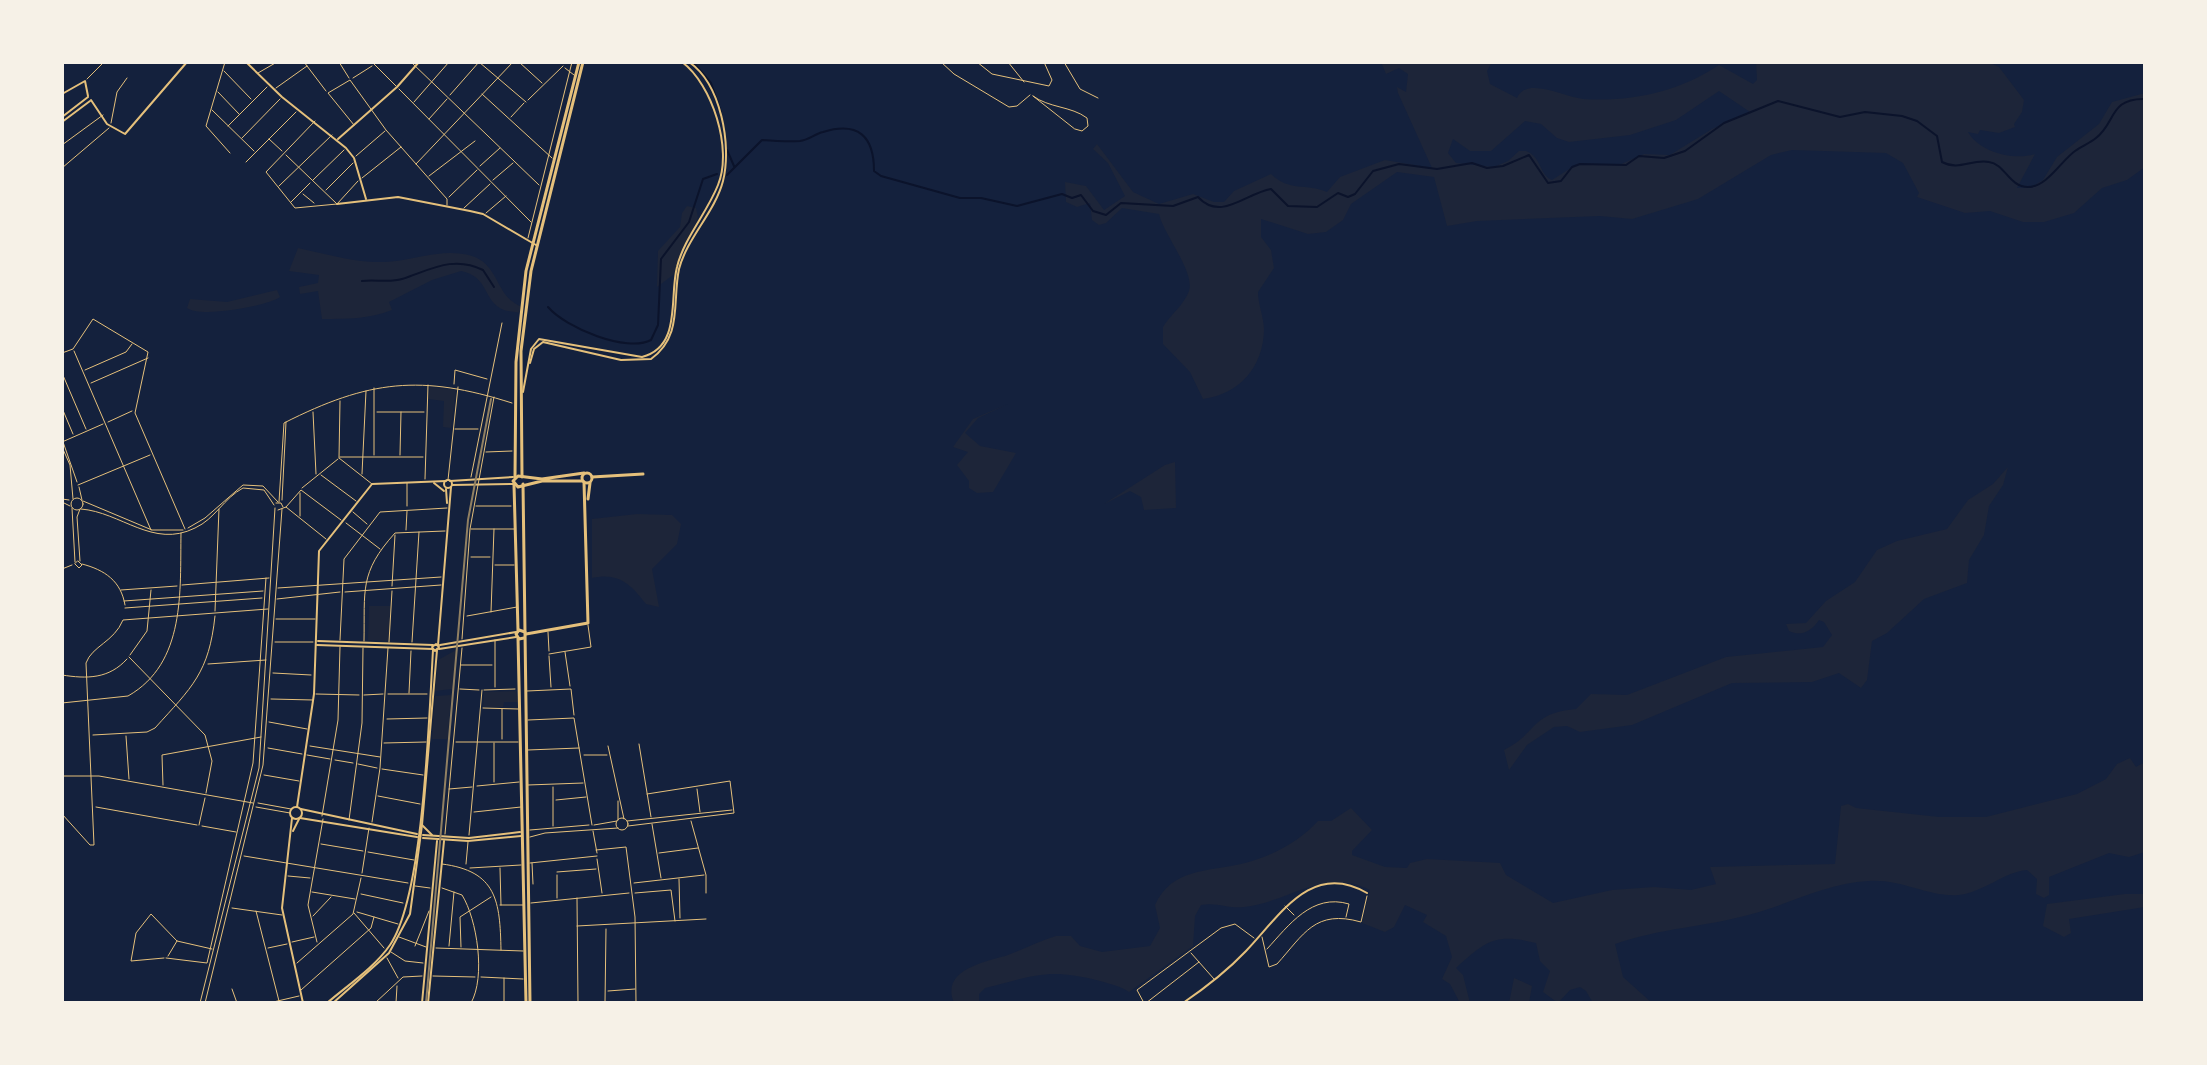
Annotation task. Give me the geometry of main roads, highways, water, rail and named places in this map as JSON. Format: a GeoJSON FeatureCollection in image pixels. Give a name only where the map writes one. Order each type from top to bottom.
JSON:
{"type":"FeatureCollection","features":[{"type":"Feature","properties":{"kind":"main road"},"geometry":{"type":"LineString","coordinates":[[528,863],[522,834],[526,750],[517,638],[514,484],[522,339],[532,242],[581,62]]}},
{"type":"Feature","properties":{"kind":"main road"},"geometry":{"type":"LineString","coordinates":[[532,242],[581,62]]}},
{"type":"Feature","properties":{"kind":"main road"},"geometry":{"type":"LineString","coordinates":[[518,404],[525,634],[520,709],[528,835],[525,951],[528,1003]]}},
{"type":"Feature","properties":{"kind":"main road"},"geometry":{"type":"LineString","coordinates":[[517,638],[588,623],[584,473]]}},
{"type":"Feature","properties":{"kind":"main road"},"geometry":{"type":"LineString","coordinates":[[514,484],[522,480],[584,473],[591,479]]}},
{"type":"Feature","properties":{"kind":"main road"},"geometry":{"type":"LineString","coordinates":[[514,477],[522,480],[584,482],[643,474]]}},
{"type":"Feature","properties":{"kind":"main road"},"geometry":{"type":"LineString","coordinates":[[587,503],[591,479]]}},
{"type":"Feature","properties":{"kind":"main road"},"geometry":{"type":"LineString","coordinates":[[518,631],[525,634]]}},
{"type":"Feature","properties":{"kind":"main road"},"geometry":{"type":"LineString","coordinates":[[522,834],[528,835]]}},
{"type":"Feature","properties":{"kind":"main road"},"geometry":{"type":"LineString","coordinates":[[526,904],[528,1003]]}},
{"type":"Feature","properties":{"kind":"waterway"},"geometry":{"type":"LineString","coordinates":[[693,62],[711,83],[721,112]]}},
{"type":"Feature","properties":{"kind":"waterway"},"geometry":{"type":"LineString","coordinates":[[727,175],[762,140],[800,141],[823,132],[846,129],[855,131],[867,141],[874,171],[881,176],[960,198],[981,198],[1017,206],[1062,194],[1072,198],[1081,195],[1093,211],[1106,215],[1121,203],[1173,206],[1198,197],[1207,204],[1225,207],[1271,189],[1288,206],[1317,207],[1338,193],[1348,197],[1355,194],[1373,171],[1399,164],[1437,169],[1472,163],[1487,168],[1503,166],[1529,155],[1548,183],[1561,181],[1572,167],[1580,164],[1626,165],[1639,156],[1664,158],[1685,151],[1724,123],[1778,101],[1840,117],[1865,112],[1917,121],[1937,136],[1942,162],[1954,165],[1989,162],[2016,183],[2028,187],[2041,183],[2070,155],[2096,138],[2119,107],[2133,100],[2145,99]]}},
{"type":"Feature","properties":{"kind":"waterway"},"geometry":{"type":"LineString","coordinates":[[727,150],[734,166]]}},
{"type":"Feature","properties":{"kind":"waterway"},"geometry":{"type":"LineString","coordinates":[[548,307],[568,323],[597,336],[627,343],[651,340],[658,325],[661,259],[689,222],[703,179],[717,174]]}},
{"type":"Feature","properties":{"kind":"waterway"},"geometry":{"type":"LineString","coordinates":[[362,281],[397,280],[442,266],[462,264],[483,270],[494,287]]}},
{"type":"Feature","properties":{"kind":"tram line"},"geometry":{"type":"LineString","coordinates":[[426,1003],[468,520],[491,399]]}}]}
